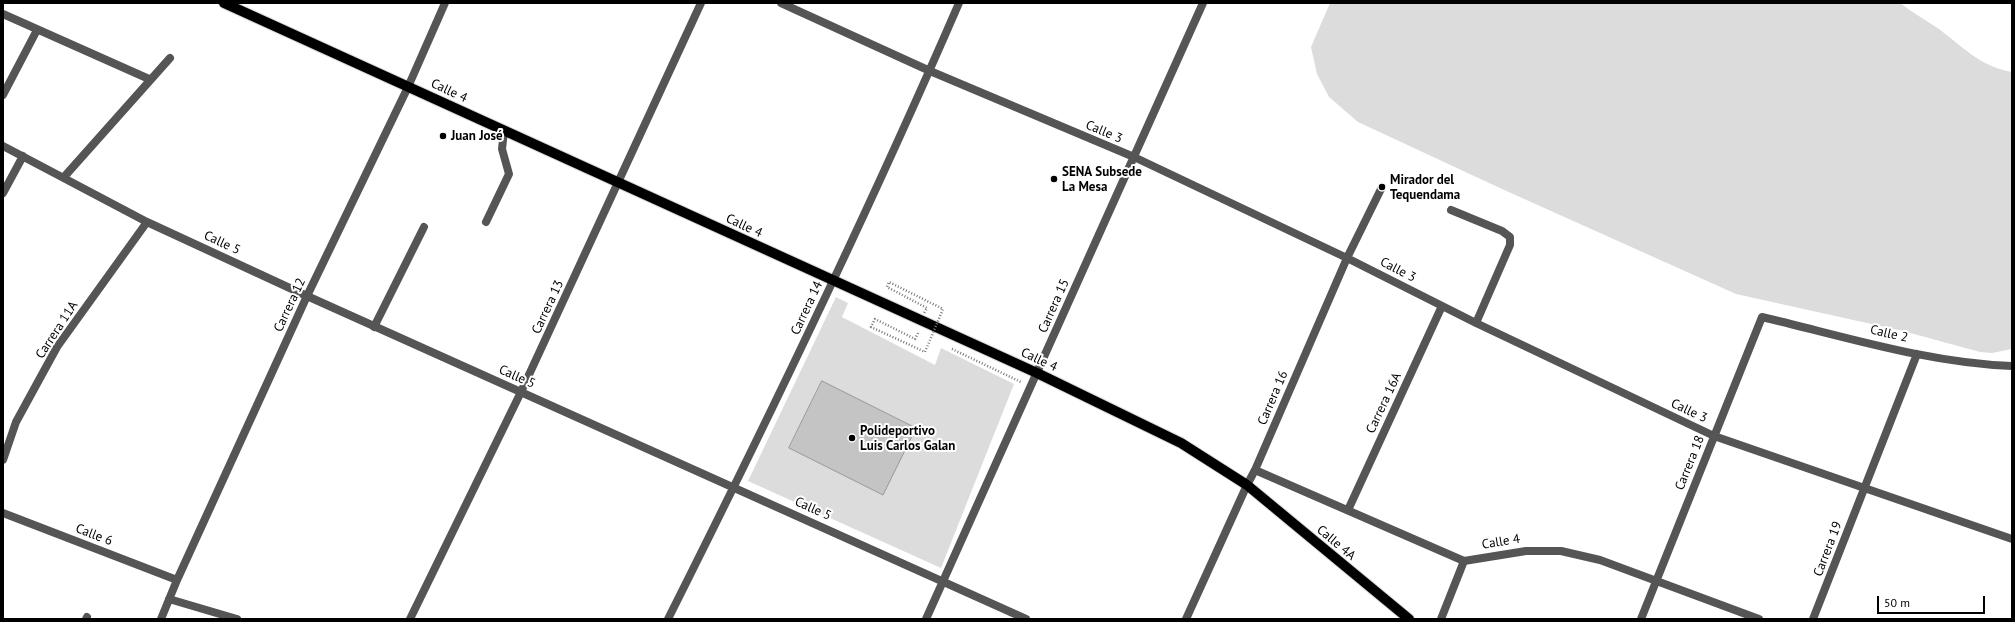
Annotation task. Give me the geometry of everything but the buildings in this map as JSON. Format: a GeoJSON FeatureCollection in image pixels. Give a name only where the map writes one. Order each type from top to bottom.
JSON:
{"type":"FeatureCollection","features":[{"type":"Feature","properties":{"kind":"main road","name":"Calle 4"},"geometry":{"type":"LineString","coordinates":[[224,3],[1037,373],[1181,443],[1247,485]]}},
{"type":"Feature","properties":{"kind":"main road","name":"Calle 4A"},"geometry":{"type":"LineString","coordinates":[[1247,485],[1409,619]]}},
{"type":"Feature","properties":{"kind":"street","name":"Carrera 12"},"geometry":{"type":"LineString","coordinates":[[161,619],[177,580],[307,296],[408,87],[445,3]]}},
{"type":"Feature","properties":{"kind":"street","name":"Carrera 13"},"geometry":{"type":"LineString","coordinates":[[410,619],[521,392],[701,3]]}},
{"type":"Feature","properties":{"kind":"street","name":"Calle 3"},"geometry":{"type":"LineString","coordinates":[[781,3],[930,71],[1134,157],[1347,258],[1476,323],[1714,436],[2012,539]]}},
{"type":"Feature","properties":{"kind":"street","name":"Carrera 14"},"geometry":{"type":"LineString","coordinates":[[668,619],[734,487],[833,281],[930,71],[959,3]]}},
{"type":"Feature","properties":{"kind":"street","name":"Carrera 15"},"geometry":{"type":"LineString","coordinates":[[926,619],[1203,3]]}},
{"type":"Feature","properties":{"kind":"street"},"geometry":{"type":"LineString","coordinates":[[3,14],[149,79]]}},
{"type":"Feature","properties":{"kind":"street"},"geometry":{"type":"LineString","coordinates":[[3,95],[37,30]]}},
{"type":"Feature","properties":{"kind":"street"},"geometry":{"type":"LineString","coordinates":[[64,178],[149,79],[170,58]]}},
{"type":"Feature","properties":{"kind":"street"},"geometry":{"type":"LineString","coordinates":[[486,222],[509,174],[502,149],[504,131]]}},
{"type":"Feature","properties":{"kind":"street","name":"Calle 5"},"geometry":{"type":"LineString","coordinates":[[3,146],[147,222],[374,327],[1026,619]]}},
{"type":"Feature","properties":{"kind":"street"},"geometry":{"type":"LineString","coordinates":[[3,193],[23,156]]}},
{"type":"Feature","properties":{"kind":"street","name":"Carrera 16"},"geometry":{"type":"LineString","coordinates":[[1186,619],[1255,470],[1347,258],[1382,187]]}},
{"type":"Feature","properties":{"kind":"street"},"geometry":{"type":"LineString","coordinates":[[1451,210],[1502,231],[1510,237],[1510,245],[1476,323]]}},
{"type":"Feature","properties":{"kind":"street","name":"Carrera 11A"},"geometry":{"type":"LineString","coordinates":[[3,460],[16,422],[57,347],[147,222]]}},
{"type":"Feature","properties":{"kind":"street"},"geometry":{"type":"LineString","coordinates":[[374,327],[424,227]]}},
{"type":"Feature","properties":{"kind":"street","name":"Carrera 16A"},"geometry":{"type":"LineString","coordinates":[[1348,510],[1442,306]]}},
{"type":"Feature","properties":{"kind":"street","name":"Calle 2"},"geometry":{"type":"LineString","coordinates":[[1762,317],[1918,354],[1994,366],[2012,366]]}},
{"type":"Feature","properties":{"kind":"street","name":"Carrera 18"},"geometry":{"type":"LineString","coordinates":[[1641,619],[1762,317]]}},
{"type":"Feature","properties":{"kind":"street","name":"Carrera 19"},"geometry":{"type":"LineString","coordinates":[[1813,619],[1918,354]]}},
{"type":"Feature","properties":{"kind":"street"},"geometry":{"type":"LineString","coordinates":[[1255,470],[1464,562],[1441,619]]}},
{"type":"Feature","properties":{"kind":"street","name":"Calle 6"},"geometry":{"type":"LineString","coordinates":[[3,513],[177,580]]}},
{"type":"Feature","properties":{"kind":"street","name":"Calle 4"},"geometry":{"type":"LineString","coordinates":[[1464,562],[1526,551],[1561,551],[1600,560],[1759,619]]}},
{"type":"Feature","properties":{"kind":"street"},"geometry":{"type":"LineString","coordinates":[[169,599],[237,619]]}},
{"type":"Feature","properties":{"kind":"path"},"geometry":{"type":"LineString","coordinates":[[918,333],[915,339],[875,320],[871,327],[925,352],[943,309],[889,282],[887,287],[927,308],[924,313]]}},
{"type":"Feature","properties":{"kind":"shaded area"},"geometry":{"type":"Polygon","coordinates":[[[1330,3],[1900,3],[1936,27],[1980,60],[2000,69],[2012,72],[2012,349],[1992,353],[1980,352],[1903,331],[1736,294],[1502,189],[1358,122],[1329,97],[1317,74],[1311,47],[1330,3]]]}},
{"type":"Feature","properties":{"kind":"shaded area"},"geometry":{"type":"Polygon","coordinates":[[[836,297],[848,303],[842,317],[935,365],[941,348],[1014,384],[941,568],[748,481],[836,297]]]}},
{"type":"Feature","properties":{"kind":"place","name":"Juan José"},"geometry":{"type":"Point","coordinates":[443,136]}},
{"type":"Feature","properties":{"kind":"place","name":"SENA Subsede La Mesa"},"geometry":{"type":"Point","coordinates":[1054,179]}},
{"type":"Feature","properties":{"kind":"place","name":"Mirador del Tequendama"},"geometry":{"type":"Point","coordinates":[1382,187]}},
{"type":"Feature","properties":{"kind":"place","name":"Polideportivo Luis Carlos Galan"},"geometry":{"type":"Point","coordinates":[852,438]}}]}
